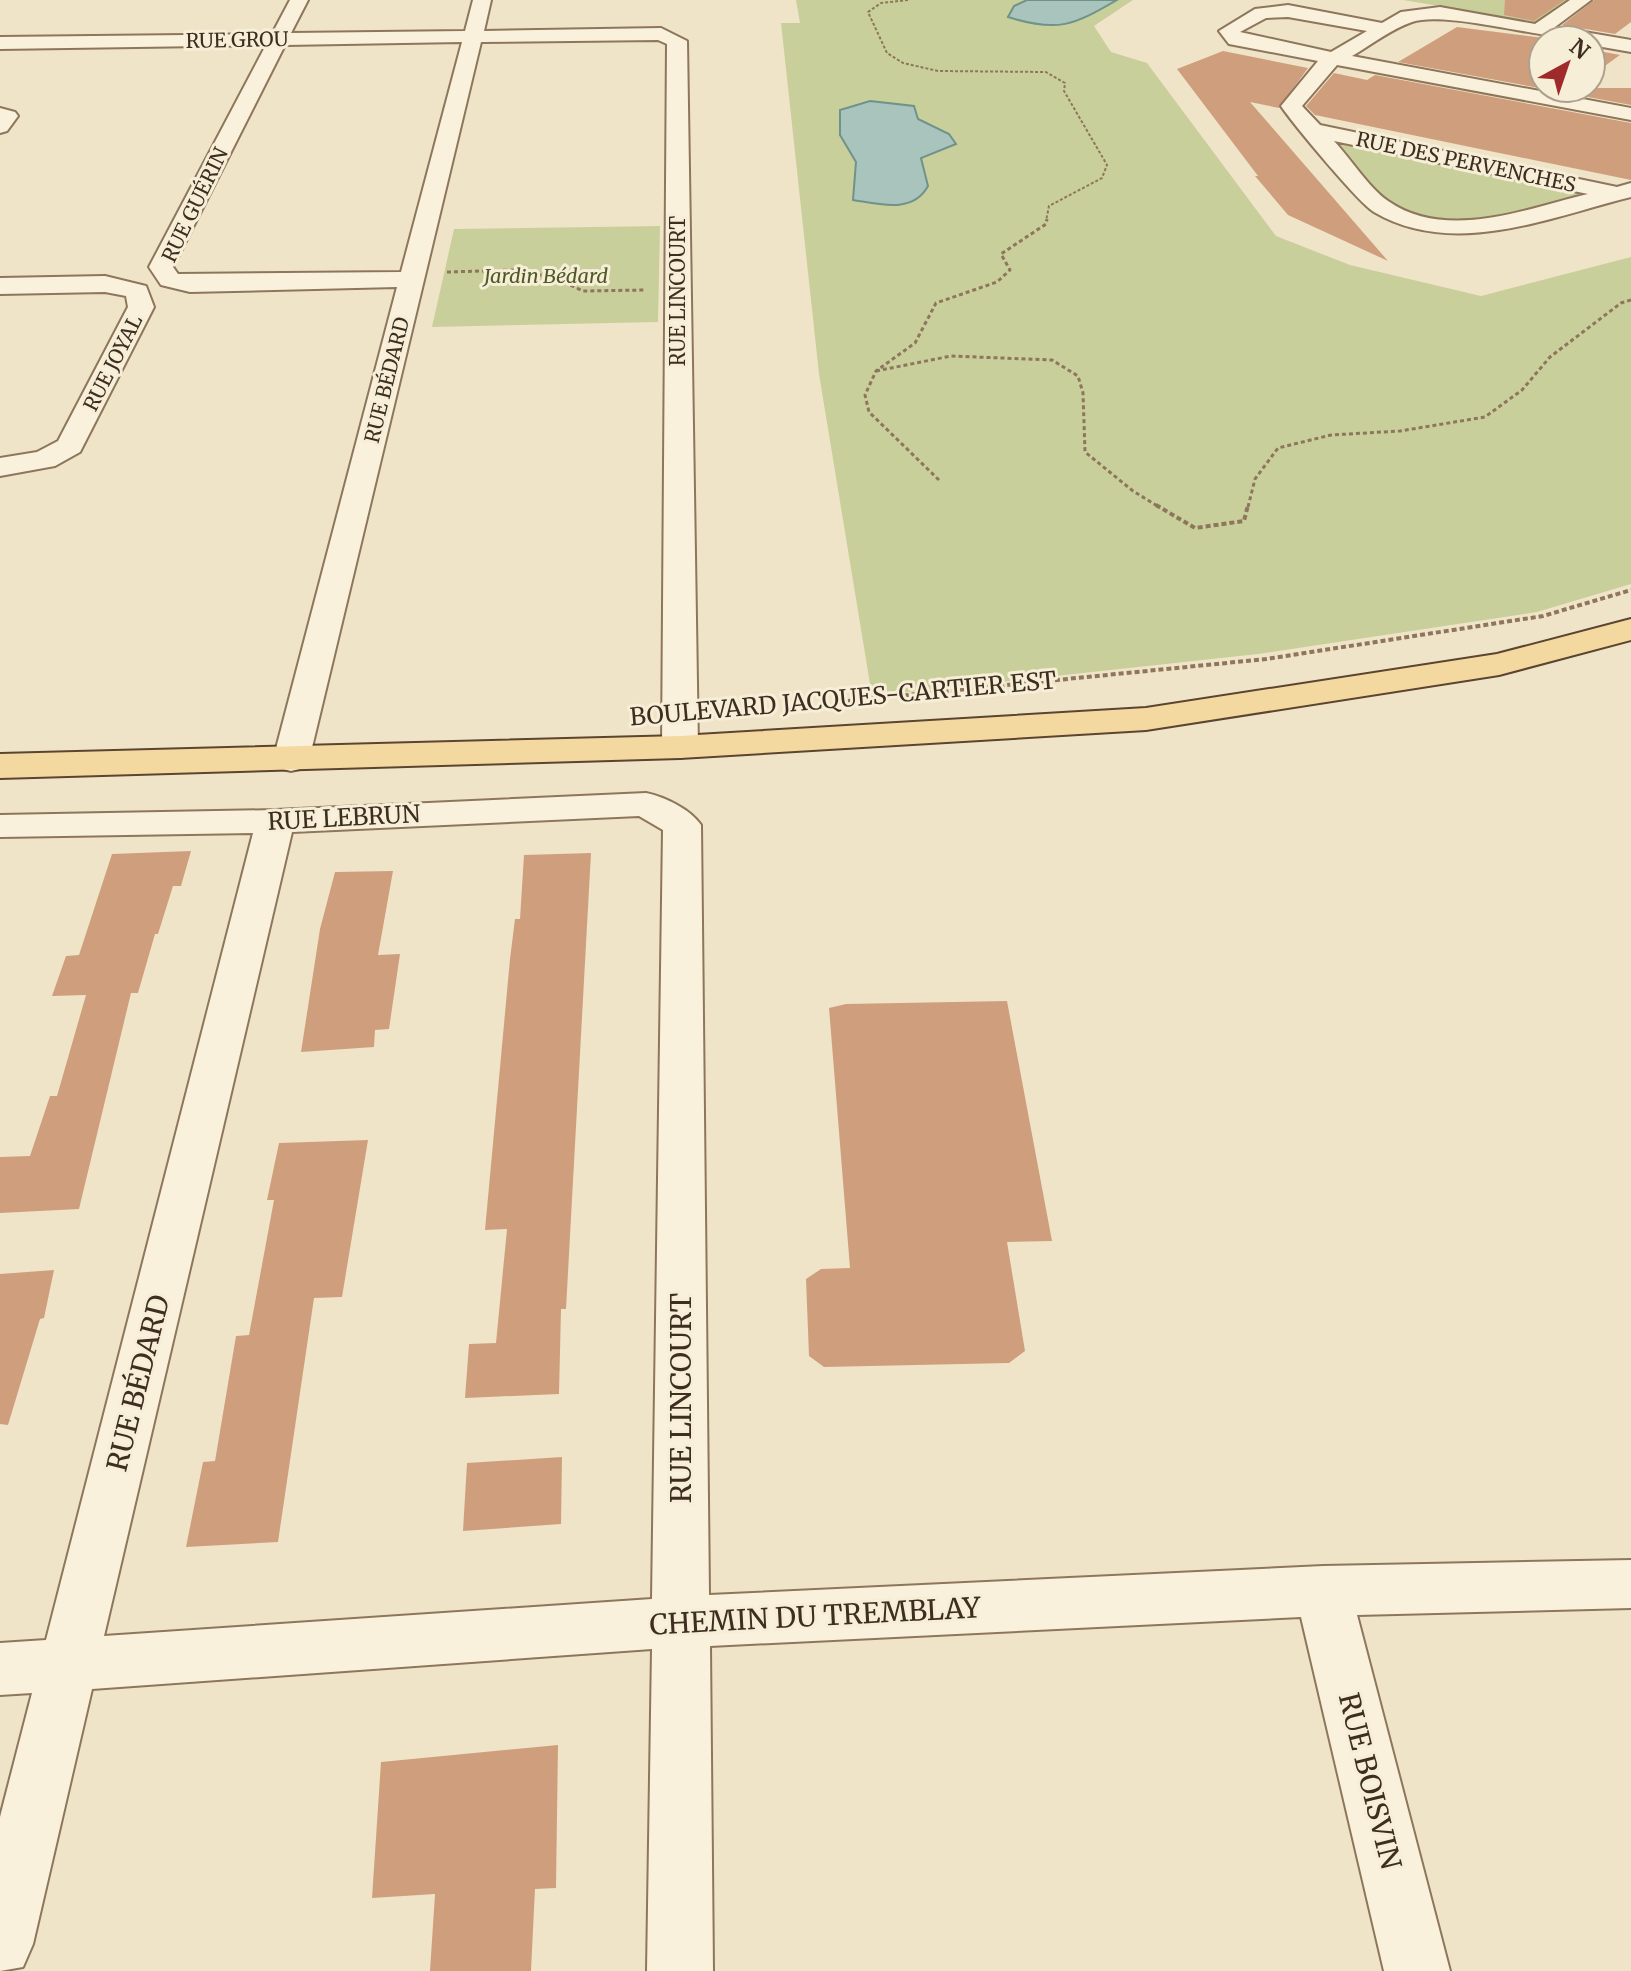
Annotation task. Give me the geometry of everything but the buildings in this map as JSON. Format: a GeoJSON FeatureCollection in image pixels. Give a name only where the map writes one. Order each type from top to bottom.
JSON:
{"type":"FeatureCollection","features":[{"type":"Feature","properties":{"kind":"main road","name":"BOULEVARD JACQUES-CARTIER EST"},"geometry":{"type":"LineString","coordinates":[[0,766],[680,747],[1146,719],[1499,664],[1631,629]]}},
{"type":"Feature","properties":{"kind":"street","name":"RUE GUÉRIN"},"geometry":{"type":"LineString","coordinates":[[299,0],[161,267],[170,280],[190,284],[412,279]]}},
{"type":"Feature","properties":{"kind":"street","name":"RUE BÉDARD"},"geometry":{"type":"LineString","coordinates":[[291,760],[482,0]]}},
{"type":"Feature","properties":{"kind":"street"},"geometry":{"type":"LineString","coordinates":[[1547,24],[1582,0]]}},
{"type":"Feature","properties":{"kind":"street"},"geometry":{"type":"LineString","coordinates":[[1385,29],[1288,11],[1262,13],[1228,31],[1236,40],[1631,114]]}},
{"type":"Feature","properties":{"kind":"street","name":"RUE DES PERVENCHES"},"geometry":{"type":"LineString","coordinates":[[1527,28],[1440,13],[1408,16],[1334,58],[1321,68],[1291,106],[1380,206],[1408,218],[1447,227],[1481,227],[1625,192]]}},
{"type":"Feature","properties":{"kind":"street","name":"RUE LINCOURT"},"geometry":{"type":"LineString","coordinates":[[473,37],[661,34],[677,41],[680,747]]}},
{"type":"Feature","properties":{"kind":"street","name":"RUE GROU"},"geometry":{"type":"LineString","coordinates":[[0,43],[473,37]]}},
{"type":"Feature","properties":{"kind":"street"},"geometry":{"type":"LineString","coordinates":[[1607,42],[1631,46]]}},
{"type":"Feature","properties":{"kind":"street"},"geometry":{"type":"LineString","coordinates":[[0,114],[8,116],[0,127]]}},
{"type":"Feature","properties":{"kind":"street","name":"RUE DES PERVENCHES"},"geometry":{"type":"LineString","coordinates":[[1312,130],[1625,192]]}},
{"type":"Feature","properties":{"kind":"street","name":"RUE JOYAL"},"geometry":{"type":"LineString","coordinates":[[0,286],[105,284],[137,291],[141,307],[70,446],[45,460],[0,467]]}},
{"type":"Feature","properties":{"kind":"street","name":"RUE LEBRUN"},"geometry":{"type":"LineString","coordinates":[[0,826],[275,821],[646,804],[682,825]]}},
{"type":"Feature","properties":{"kind":"street","name":"RUE BÉDARD"},"geometry":{"type":"LineString","coordinates":[[0,1944],[275,821]]}},
{"type":"Feature","properties":{"kind":"street","name":"RUE LINCOURT"},"geometry":{"type":"LineString","coordinates":[[680,1971],[682,825]]}},
{"type":"Feature","properties":{"kind":"street","name":"CHEMIN DU TREMBLAY"},"geometry":{"type":"LineString","coordinates":[[0,1669],[680,1622],[1323,1591],[1631,1584]]}},
{"type":"Feature","properties":{"kind":"street","name":"RUE BOISVIN"},"geometry":{"type":"LineString","coordinates":[[1323,1591],[1417,1971]]}},
{"type":"Feature","properties":{"kind":"path"},"geometry":{"type":"LineString","coordinates":[[908,0],[884,2],[873,6],[868,12],[887,53],[903,63],[938,71],[1046,72],[1065,83],[1064,91],[1107,165],[1102,178],[1049,206],[1046,224],[1001,254],[1010,270],[997,282],[936,303],[915,343],[876,371],[865,395],[869,412],[939,480]]}},
{"type":"Feature","properties":{"kind":"path"},"geometry":{"type":"LineString","coordinates":[[412,279],[459,270],[515,270],[555,278],[583,291],[678,289]]}},
{"type":"Feature","properties":{"kind":"path"},"geometry":{"type":"LineString","coordinates":[[876,371],[951,356],[1052,360],[1078,376],[1083,393],[1085,452],[1133,491],[1195,528],[1244,521],[1255,479],[1278,448],[1331,435],[1400,431],[1485,417],[1522,390],[1550,357],[1621,303],[1631,300]]}},
{"type":"Feature","properties":{"kind":"path","name":"BOULEVARD JACQUES-CARTIER EST"},"geometry":{"type":"LineString","coordinates":[[838,702],[1266,659],[1543,616],[1631,590]]}},
{"type":"Feature","properties":{"kind":"green space"},"geometry":{"type":"Polygon","coordinates":[[[796,0],[1133,0],[1094,26],[1111,52],[1147,63],[1276,236],[1350,265],[1481,296],[1631,257],[1631,584],[1537,612],[1258,654],[872,696],[819,374],[781,23],[800,23],[796,0]]]}},
{"type":"Feature","properties":{"kind":"green space"},"geometry":{"type":"Polygon","coordinates":[[[1403,0],[1582,0],[1547,24],[1527,24],[1527,28],[1440,13],[1439,6],[1403,0]]]}},
{"type":"Feature","properties":{"kind":"green space"},"geometry":{"type":"Polygon","coordinates":[[[1312,130],[1619,193],[1447,227],[1380,206],[1312,130]]]}},
{"type":"Feature","properties":{"kind":"green space","name":"Jardin Bédard"},"geometry":{"type":"Polygon","coordinates":[[[660,226],[658,322],[432,327],[454,229],[660,226]]]}},
{"type":"Feature","properties":{"kind":"water"},"geometry":{"type":"Polygon","coordinates":[[[1027,0],[1117,0],[1065,24],[1040,25],[1008,17],[1014,6],[1027,0]]]}},
{"type":"Feature","properties":{"kind":"water"},"geometry":{"type":"Polygon","coordinates":[[[870,101],[914,106],[918,119],[949,134],[956,144],[921,158],[928,186],[914,201],[895,205],[853,200],[856,162],[840,135],[840,110],[870,101]]]}}]}
